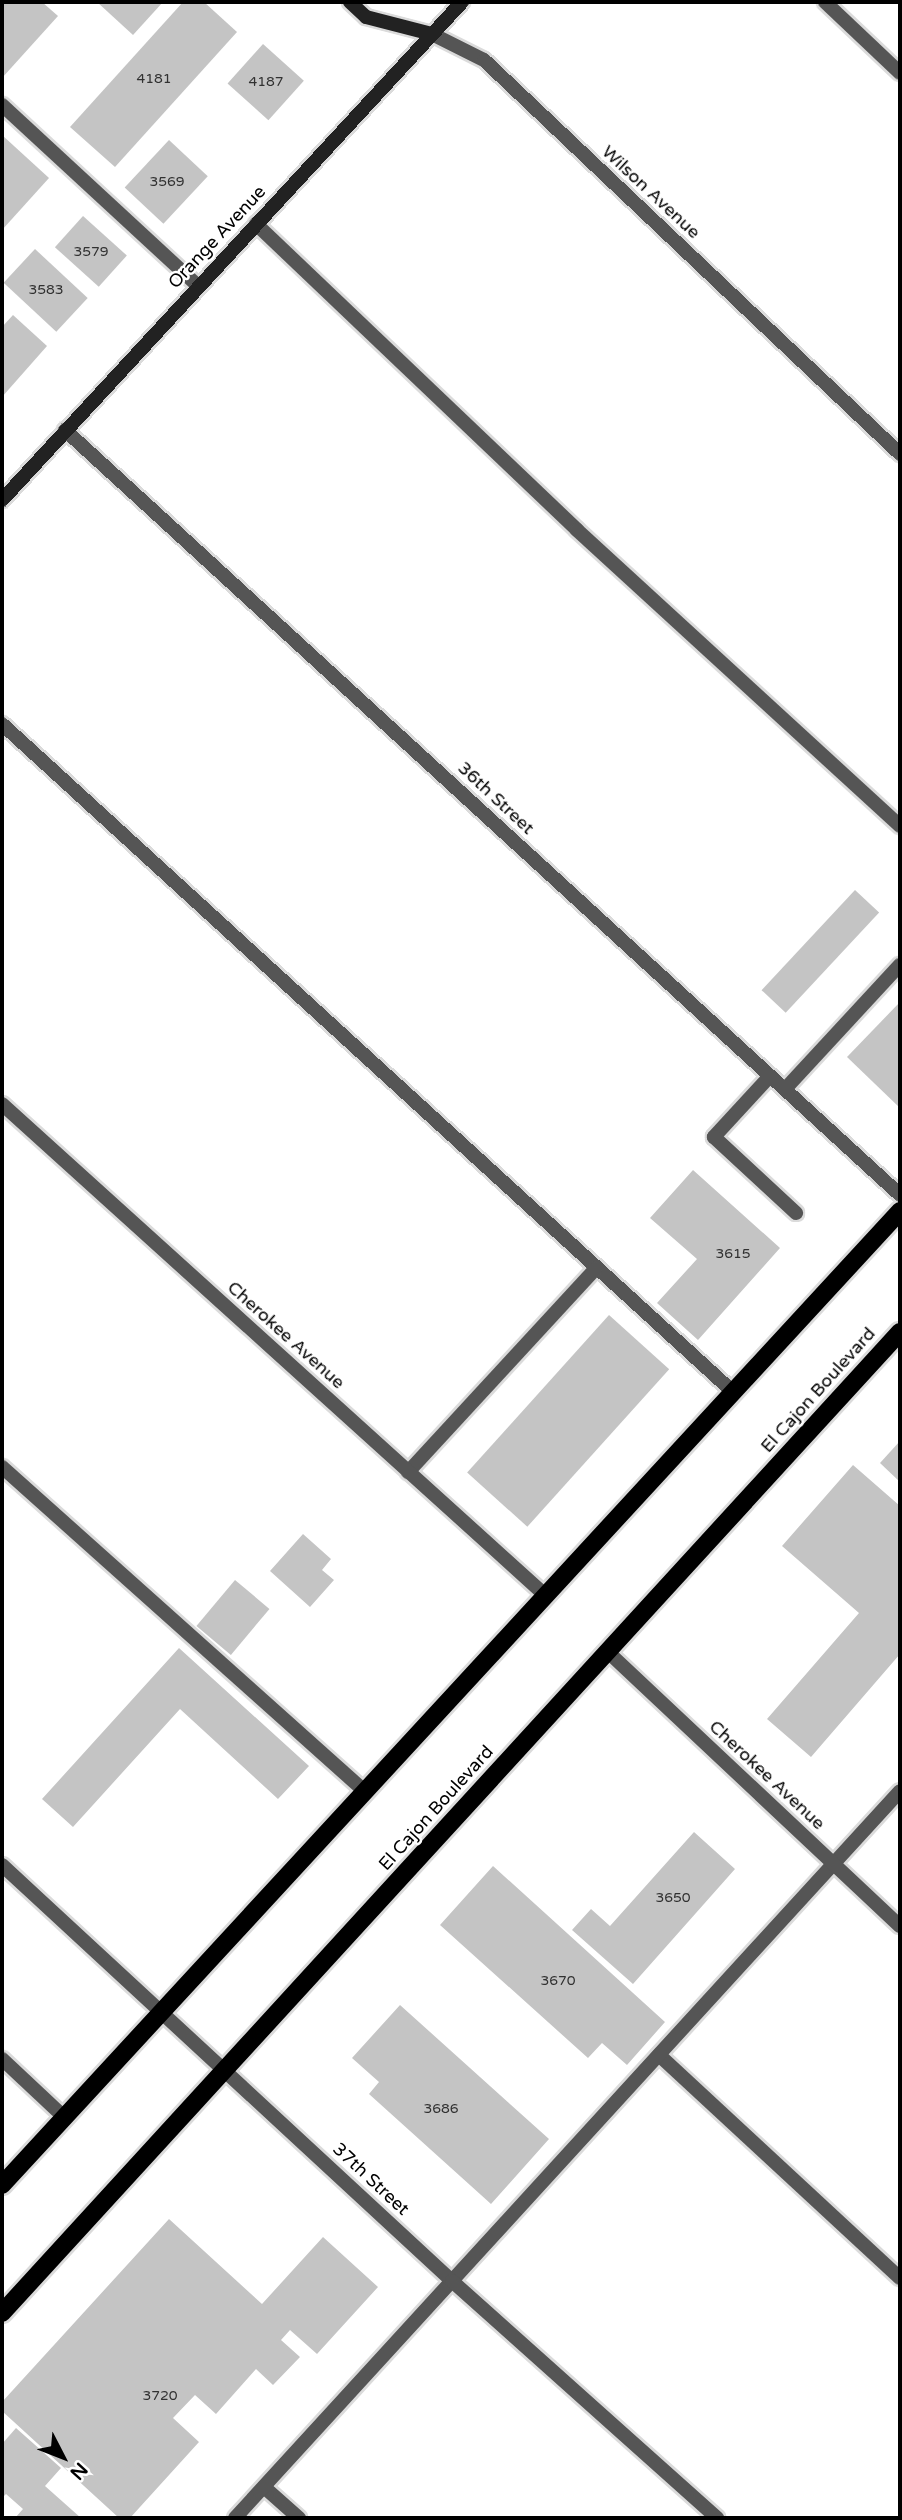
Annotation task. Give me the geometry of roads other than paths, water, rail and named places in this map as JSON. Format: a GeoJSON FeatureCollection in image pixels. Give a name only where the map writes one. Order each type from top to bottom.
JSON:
{"type":"FeatureCollection","features":[{"type":"Feature","properties":{"kind":"main road","name":"Wilson Avenue"},"geometry":{"type":"LineString","coordinates":[[350,2],[366,17],[432,34]]}},
{"type":"Feature","properties":{"kind":"main road","name":"Orange Avenue"},"geometry":{"type":"LineString","coordinates":[[2,500],[462,2]]}},
{"type":"Feature","properties":{"kind":"main road"},"geometry":{"type":"LineString","coordinates":[[2,2185],[900,1211]]}},
{"type":"Feature","properties":{"kind":"main road","name":"El Cajon Boulevard"},"geometry":{"type":"LineString","coordinates":[[2,2313],[900,1332]]}},
{"type":"Feature","properties":{"kind":"street"},"geometry":{"type":"LineString","coordinates":[[825,2],[900,73]]}},
{"type":"Feature","properties":{"kind":"street","name":"Wilson Avenue"},"geometry":{"type":"LineString","coordinates":[[432,34],[484,60],[900,454]]}},
{"type":"Feature","properties":{"kind":"street"},"geometry":{"type":"LineString","coordinates":[[2,105],[198,286]]}},
{"type":"Feature","properties":{"kind":"street"},"geometry":{"type":"LineString","coordinates":[[256,224],[577,530],[900,825]]}},
{"type":"Feature","properties":{"kind":"street","name":"36th Street"},"geometry":{"type":"LineString","coordinates":[[65,430],[900,1195]]}},
{"type":"Feature","properties":{"kind":"street"},"geometry":{"type":"LineString","coordinates":[[2,724],[733,1392]]}},
{"type":"Feature","properties":{"kind":"street"},"geometry":{"type":"LineString","coordinates":[[785,1088],[900,965]]}},
{"type":"Feature","properties":{"kind":"street"},"geometry":{"type":"LineString","coordinates":[[770,1076],[714,1137],[796,1213]]}},
{"type":"Feature","properties":{"kind":"street","name":"Cherokee Avenue"},"geometry":{"type":"LineString","coordinates":[[2,1104],[545,1595]]}},
{"type":"Feature","properties":{"kind":"street"},"geometry":{"type":"LineString","coordinates":[[408,1472],[596,1268]]}},
{"type":"Feature","properties":{"kind":"street"},"geometry":{"type":"LineString","coordinates":[[2,1467],[365,1791]]}},
{"type":"Feature","properties":{"kind":"street","name":"Cherokee Avenue"},"geometry":{"type":"LineString","coordinates":[[608,1652],[900,1926]]}},
{"type":"Feature","properties":{"kind":"street"},"geometry":{"type":"LineString","coordinates":[[235,2518],[900,1791]]}},
{"type":"Feature","properties":{"kind":"street","name":"37th Street"},"geometry":{"type":"LineString","coordinates":[[2,1865],[452,2281],[717,2518]]}},
{"type":"Feature","properties":{"kind":"street"},"geometry":{"type":"LineString","coordinates":[[659,2055],[900,2278]]}},
{"type":"Feature","properties":{"kind":"street"},"geometry":{"type":"LineString","coordinates":[[2,2059],[64,2117]]}},
{"type":"Feature","properties":{"kind":"street"},"geometry":{"type":"LineString","coordinates":[[264,2487],[299,2518]]}}]}
